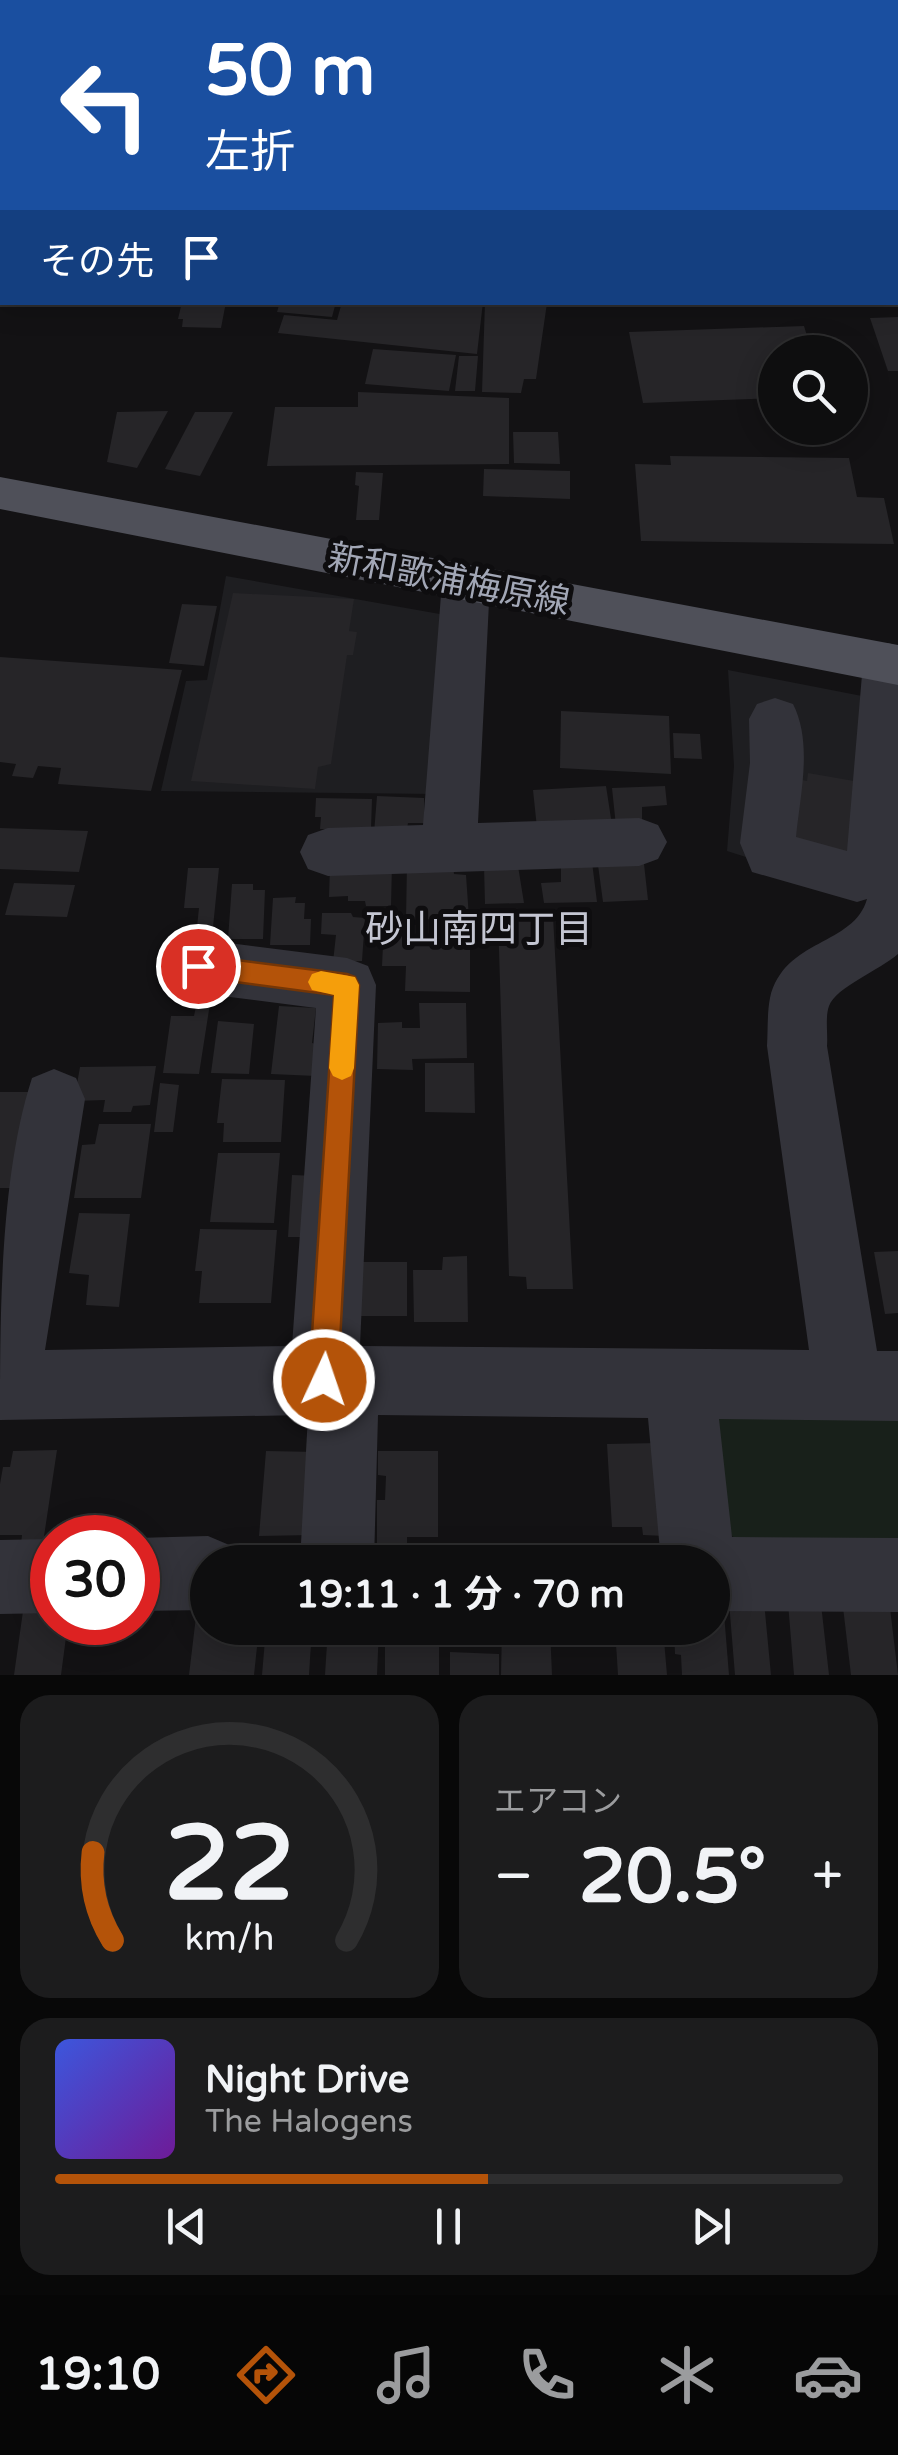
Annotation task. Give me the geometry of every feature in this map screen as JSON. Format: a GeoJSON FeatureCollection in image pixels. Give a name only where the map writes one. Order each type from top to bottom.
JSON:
{"type":"FeatureCollection","features":[{"type":"Feature","properties":{"kind":"main road","name":"新和歌浦梅原線"},"geometry":{"type":"LineString","coordinates":[[0,493],[893,664]]}},
{"type":"Feature","properties":{"kind":"street"},"geometry":{"type":"LineString","coordinates":[[449,848],[466,582]]}},
{"type":"Feature","properties":{"kind":"street"},"geometry":{"type":"LineString","coordinates":[[775,719],[777,763],[768,843],[772,855],[858,878],[867,876],[873,870],[893,664]]}},
{"type":"Feature","properties":{"kind":"street"},"geometry":{"type":"LineString","coordinates":[[328,852],[640,842]]}},
{"type":"Feature","properties":{"kind":"street"},"geometry":{"type":"LineString","coordinates":[[54,1099],[2,1385],[334,1380],[873,1386],[797,1046],[800,996],[823,968],[858,952],[888,927],[898,889]]}},
{"type":"Feature","properties":{"kind":"street"},"geometry":{"type":"LineString","coordinates":[[198,966],[347,985],[334,1380],[336,1545]]}},
{"type":"Feature","properties":{"kind":"street"},"geometry":{"type":"LineString","coordinates":[[680,1385],[696,1545]]}},
{"type":"Feature","properties":{"kind":"street"},"geometry":{"type":"LineString","coordinates":[[160,1574],[190,1573]]}},
{"type":"Feature","properties":{"kind":"street"},"geometry":{"type":"LineString","coordinates":[[730,1574],[898,1575]]}},
{"type":"Feature","properties":{"kind":"street"},"geometry":{"type":"LineString","coordinates":[[0,1577],[30,1576]]}},
{"type":"Feature","properties":{"kind":"shaded area"},"geometry":{"type":"Polygon","coordinates":[[[226,576],[451,616],[436,794],[161,791],[186,681],[207,680],[226,576]]]}},
{"type":"Feature","properties":{"kind":"shaded area"},"geometry":{"type":"Polygon","coordinates":[[[728,670],[898,703],[879,899],[727,851],[734,766],[728,670]]]}},
{"type":"Feature","properties":{"kind":"shaded area"},"geometry":{"type":"Polygon","coordinates":[[[721,1408],[898,1409],[898,1540],[739,1543],[715,1518],[708,1425],[721,1408]]]}},
{"type":"Feature","properties":{"kind":"building"},"geometry":{"type":"Polygon","coordinates":[[[181,305],[225,305],[221,328],[182,327],[183,319],[178,319],[181,305]]]}},
{"type":"Feature","properties":{"kind":"building"},"geometry":{"type":"Polygon","coordinates":[[[279,305],[335,305],[332,317],[277,312],[279,305]]]}},
{"type":"Feature","properties":{"kind":"building"},"geometry":{"type":"Polygon","coordinates":[[[341,305],[483,305],[477,354],[278,333],[284,315],[337,320],[341,305]]]}},
{"type":"Feature","properties":{"kind":"building"},"geometry":{"type":"Polygon","coordinates":[[[485,305],[547,305],[536,379],[524,379],[521,393],[482,392],[485,305]]]}},
{"type":"Feature","properties":{"kind":"building"},"geometry":{"type":"Polygon","coordinates":[[[898,317],[898,371],[888,371],[870,318],[898,317]]]}},
{"type":"Feature","properties":{"kind":"building"},"geometry":{"type":"Polygon","coordinates":[[[804,326],[807,335],[758,335],[758,399],[643,403],[629,332],[804,326]]]}},
{"type":"Feature","properties":{"kind":"building"},"geometry":{"type":"Polygon","coordinates":[[[373,349],[456,355],[449,391],[365,384],[373,349]]]}},
{"type":"Feature","properties":{"kind":"building"},"geometry":{"type":"Polygon","coordinates":[[[459,356],[478,356],[475,391],[455,391],[459,356]]]}},
{"type":"Feature","properties":{"kind":"building"},"geometry":{"type":"Polygon","coordinates":[[[358,392],[509,398],[509,464],[267,466],[275,407],[358,407],[358,392]]]}},
{"type":"Feature","properties":{"kind":"building"},"geometry":{"type":"Polygon","coordinates":[[[168,411],[137,468],[107,462],[117,412],[168,411]]]}},
{"type":"Feature","properties":{"kind":"building"},"geometry":{"type":"Polygon","coordinates":[[[195,412],[233,412],[200,476],[165,469],[195,412]]]}},
{"type":"Feature","properties":{"kind":"building"},"geometry":{"type":"Polygon","coordinates":[[[513,432],[558,432],[560,464],[514,463],[513,432]]]}},
{"type":"Feature","properties":{"kind":"building"},"geometry":{"type":"Polygon","coordinates":[[[670,456],[849,458],[857,497],[884,498],[894,544],[641,541],[635,464],[671,465],[670,456]]]}},
{"type":"Feature","properties":{"kind":"building"},"geometry":{"type":"Polygon","coordinates":[[[484,469],[570,471],[570,499],[483,496],[484,469]]]}},
{"type":"Feature","properties":{"kind":"building"},"geometry":{"type":"Polygon","coordinates":[[[356,472],[383,473],[379,520],[356,520],[356,472]]]}},
{"type":"Feature","properties":{"kind":"building"},"geometry":{"type":"Polygon","coordinates":[[[233,593],[354,599],[349,631],[357,632],[353,655],[347,655],[331,764],[318,767],[315,789],[191,781],[233,593]]]}},
{"type":"Feature","properties":{"kind":"building"},"geometry":{"type":"Polygon","coordinates":[[[182,604],[217,606],[204,666],[169,663],[182,604]]]}},
{"type":"Feature","properties":{"kind":"building"},"geometry":{"type":"Polygon","coordinates":[[[0,657],[182,670],[151,791],[58,784],[61,768],[38,766],[33,778],[12,776],[16,764],[0,762],[0,657]]]}},
{"type":"Feature","properties":{"kind":"building"},"geometry":{"type":"Polygon","coordinates":[[[561,711],[669,716],[671,774],[560,768],[561,711]]]}},
{"type":"Feature","properties":{"kind":"building"},"geometry":{"type":"Polygon","coordinates":[[[673,733],[700,734],[702,759],[674,758],[673,733]]]}},
{"type":"Feature","properties":{"kind":"building"},"geometry":{"type":"Polygon","coordinates":[[[808,773],[860,782],[855,858],[778,843],[786,777],[807,781],[808,773]]]}},
{"type":"Feature","properties":{"kind":"building"},"geometry":{"type":"Polygon","coordinates":[[[606,786],[612,825],[537,828],[533,790],[606,786]]]}},
{"type":"Feature","properties":{"kind":"building"},"geometry":{"type":"Polygon","coordinates":[[[665,786],[667,805],[642,807],[642,825],[616,826],[612,788],[665,786]]]}},
{"type":"Feature","properties":{"kind":"building"},"geometry":{"type":"Polygon","coordinates":[[[377,796],[424,798],[424,823],[408,823],[406,834],[374,833],[377,796]]]}},
{"type":"Feature","properties":{"kind":"building"},"geometry":{"type":"Polygon","coordinates":[[[316,798],[372,799],[371,829],[320,829],[321,817],[315,817],[316,798]]]}},
{"type":"Feature","properties":{"kind":"building"},"geometry":{"type":"Polygon","coordinates":[[[0,828],[88,831],[79,872],[0,869],[0,828]]]}},
{"type":"Feature","properties":{"kind":"building"},"geometry":{"type":"Polygon","coordinates":[[[453,860],[454,874],[466,875],[469,918],[406,920],[407,863],[453,860]]]}},
{"type":"Feature","properties":{"kind":"building"},"geometry":{"type":"Polygon","coordinates":[[[592,862],[597,902],[544,903],[541,883],[561,882],[561,863],[592,862]]]}},
{"type":"Feature","properties":{"kind":"building"},"geometry":{"type":"Polygon","coordinates":[[[392,864],[391,906],[366,906],[365,901],[348,901],[348,896],[329,897],[330,867],[392,864]]]}},
{"type":"Feature","properties":{"kind":"building"},"geometry":{"type":"Polygon","coordinates":[[[644,864],[648,900],[603,902],[598,865],[644,864]]]}},
{"type":"Feature","properties":{"kind":"building"},"geometry":{"type":"Polygon","coordinates":[[[484,866],[518,866],[524,903],[485,904],[484,866]]]}},
{"type":"Feature","properties":{"kind":"building"},"geometry":{"type":"Polygon","coordinates":[[[188,868],[219,868],[213,927],[197,927],[199,908],[184,908],[188,868]]]}},
{"type":"Feature","properties":{"kind":"building"},"geometry":{"type":"Polygon","coordinates":[[[14,883],[75,885],[67,917],[5,915],[14,883]]]}},
{"type":"Feature","properties":{"kind":"building"},"geometry":{"type":"Polygon","coordinates":[[[232,884],[253,884],[253,890],[265,890],[263,939],[228,939],[232,884]]]}},
{"type":"Feature","properties":{"kind":"building"},"geometry":{"type":"Polygon","coordinates":[[[296,897],[295,903],[305,903],[304,919],[311,919],[310,945],[270,945],[273,898],[296,897]]]}},
{"type":"Feature","properties":{"kind":"building"},"geometry":{"type":"Polygon","coordinates":[[[322,913],[351,913],[353,917],[365,918],[362,961],[333,962],[336,935],[321,934],[322,913]]]}},
{"type":"Feature","properties":{"kind":"building"},"geometry":{"type":"Polygon","coordinates":[[[553,916],[573,1289],[527,1289],[526,1277],[509,1276],[498,917],[553,916]]]}},
{"type":"Feature","properties":{"kind":"building"},"geometry":{"type":"Polygon","coordinates":[[[384,924],[417,925],[417,937],[443,937],[443,946],[470,946],[470,992],[405,991],[406,966],[382,966],[384,924]]]}},
{"type":"Feature","properties":{"kind":"building"},"geometry":{"type":"Polygon","coordinates":[[[198,997],[211,997],[199,1074],[163,1073],[171,1016],[194,1016],[198,997]]]}},
{"type":"Feature","properties":{"kind":"building"},"geometry":{"type":"Polygon","coordinates":[[[419,1003],[466,1003],[467,1058],[412,1059],[413,1070],[377,1069],[378,1023],[402,1022],[402,1028],[420,1028],[419,1003]]]}},
{"type":"Feature","properties":{"kind":"building"},"geometry":{"type":"Polygon","coordinates":[[[279,1006],[316,1008],[312,1043],[320,1045],[316,1076],[271,1074],[279,1006]]]}},
{"type":"Feature","properties":{"kind":"building"},"geometry":{"type":"Polygon","coordinates":[[[218,1021],[254,1024],[249,1074],[211,1073],[218,1021]]]}},
{"type":"Feature","properties":{"kind":"building"},"geometry":{"type":"Polygon","coordinates":[[[425,1063],[474,1063],[475,1113],[425,1112],[425,1063]]]}},
{"type":"Feature","properties":{"kind":"building"},"geometry":{"type":"Polygon","coordinates":[[[156,1066],[150,1105],[133,1106],[131,1112],[103,1112],[105,1100],[74,1101],[80,1067],[156,1066]]]}},
{"type":"Feature","properties":{"kind":"building"},"geometry":{"type":"Polygon","coordinates":[[[222,1079],[285,1080],[281,1142],[223,1142],[224,1123],[217,1123],[222,1079]]]}},
{"type":"Feature","properties":{"kind":"building"},"geometry":{"type":"Polygon","coordinates":[[[160,1083],[179,1085],[173,1132],[154,1132],[160,1083]]]}},
{"type":"Feature","properties":{"kind":"building"},"geometry":{"type":"Polygon","coordinates":[[[0,1092],[38,1092],[20,1188],[0,1188],[0,1092]]]}},
{"type":"Feature","properties":{"kind":"building"},"geometry":{"type":"Polygon","coordinates":[[[99,1124],[151,1124],[141,1198],[74,1198],[82,1145],[95,1144],[99,1124]]]}},
{"type":"Feature","properties":{"kind":"building"},"geometry":{"type":"Polygon","coordinates":[[[218,1153],[280,1153],[274,1223],[210,1222],[218,1153]]]}},
{"type":"Feature","properties":{"kind":"building"},"geometry":{"type":"Polygon","coordinates":[[[292,1175],[317,1176],[312,1237],[288,1237],[292,1175]]]}},
{"type":"Feature","properties":{"kind":"building"},"geometry":{"type":"Polygon","coordinates":[[[79,1213],[130,1214],[119,1307],[86,1305],[89,1275],[69,1273],[79,1213]]]}},
{"type":"Feature","properties":{"kind":"building"},"geometry":{"type":"Polygon","coordinates":[[[200,1229],[277,1230],[271,1303],[199,1303],[202,1271],[195,1271],[200,1229]]]}},
{"type":"Feature","properties":{"kind":"building"},"geometry":{"type":"Polygon","coordinates":[[[898,1251],[898,1313],[885,1314],[874,1252],[898,1251]]]}},
{"type":"Feature","properties":{"kind":"building"},"geometry":{"type":"Polygon","coordinates":[[[467,1256],[468,1322],[414,1322],[413,1270],[442,1270],[443,1257],[467,1256]]]}},
{"type":"Feature","properties":{"kind":"building"},"geometry":{"type":"Polygon","coordinates":[[[361,1262],[407,1262],[407,1316],[359,1316],[361,1262]]]}},
{"type":"Feature","properties":{"kind":"building"},"geometry":{"type":"Polygon","coordinates":[[[659,1443],[665,1536],[643,1535],[642,1527],[612,1527],[607,1444],[659,1443]]]}},
{"type":"Feature","properties":{"kind":"building"},"geometry":{"type":"Polygon","coordinates":[[[57,1450],[47,1515],[30,1515],[30,1544],[21,1544],[22,1535],[0,1535],[0,1484],[3,1467],[10,1467],[13,1451],[57,1450]]]}},
{"type":"Feature","properties":{"kind":"building"},"geometry":{"type":"Polygon","coordinates":[[[266,1451],[317,1452],[313,1535],[259,1536],[266,1451]]]}},
{"type":"Feature","properties":{"kind":"building"},"geometry":{"type":"Polygon","coordinates":[[[378,1451],[438,1451],[438,1537],[407,1537],[407,1543],[377,1543],[377,1500],[385,1500],[386,1476],[378,1475],[378,1451]]]}},
{"type":"Feature","properties":{"kind":"building"},"geometry":{"type":"Polygon","coordinates":[[[730,1590],[763,1591],[771,1675],[735,1675],[730,1590]]]}},
{"type":"Feature","properties":{"kind":"building"},"geometry":{"type":"Polygon","coordinates":[[[788,1603],[821,1604],[829,1675],[794,1675],[788,1603]]]}},
{"type":"Feature","properties":{"kind":"building"},"geometry":{"type":"Polygon","coordinates":[[[24,1604],[30,1604],[30,1645],[65,1645],[61,1675],[14,1675],[24,1604]]]}},
{"type":"Feature","properties":{"kind":"building"},"geometry":{"type":"Polygon","coordinates":[[[843,1607],[890,1608],[898,1675],[851,1675],[843,1607]]]}},
{"type":"Feature","properties":{"kind":"building"},"geometry":{"type":"Polygon","coordinates":[[[193,1645],[257,1645],[254,1675],[189,1675],[193,1645]]]}},
{"type":"Feature","properties":{"kind":"building"},"geometry":{"type":"Polygon","coordinates":[[[265,1645],[311,1645],[309,1675],[262,1675],[265,1645]]]}},
{"type":"Feature","properties":{"kind":"building"},"geometry":{"type":"Polygon","coordinates":[[[327,1645],[378,1645],[377,1675],[325,1675],[327,1645]]]}},
{"type":"Feature","properties":{"kind":"building"},"geometry":{"type":"Polygon","coordinates":[[[385,1645],[439,1645],[439,1675],[385,1675],[385,1645]]]}},
{"type":"Feature","properties":{"kind":"building"},"geometry":{"type":"Polygon","coordinates":[[[502,1645],[551,1645],[552,1675],[501,1675],[502,1645]]]}},
{"type":"Feature","properties":{"kind":"building"},"geometry":{"type":"Polygon","coordinates":[[[616,1645],[664,1645],[667,1675],[618,1675],[616,1645]]]}},
{"type":"Feature","properties":{"kind":"building"},"geometry":{"type":"Polygon","coordinates":[[[675,1645],[727,1645],[729,1675],[682,1675],[681,1655],[675,1654],[675,1645]]]}},
{"type":"Feature","properties":{"kind":"building"},"geometry":{"type":"Polygon","coordinates":[[[450,1652],[499,1654],[499,1675],[450,1675],[450,1652]]]}},
{"type":"Feature","properties":{"kind":"slow traffic"},"geometry":{"type":"LineString","coordinates":[[321,982],[347,985],[342,1068]]}},
{"type":"Feature","properties":{"kind":"district","name":"砂山南四丁目"},"geometry":{"type":"Point","coordinates":[479,929]}},
{"type":"Feature","properties":{"kind":"route"},"geometry":{"type":"LineString","coordinates":[[198,966],[347,985],[324,1380]]}}]}
